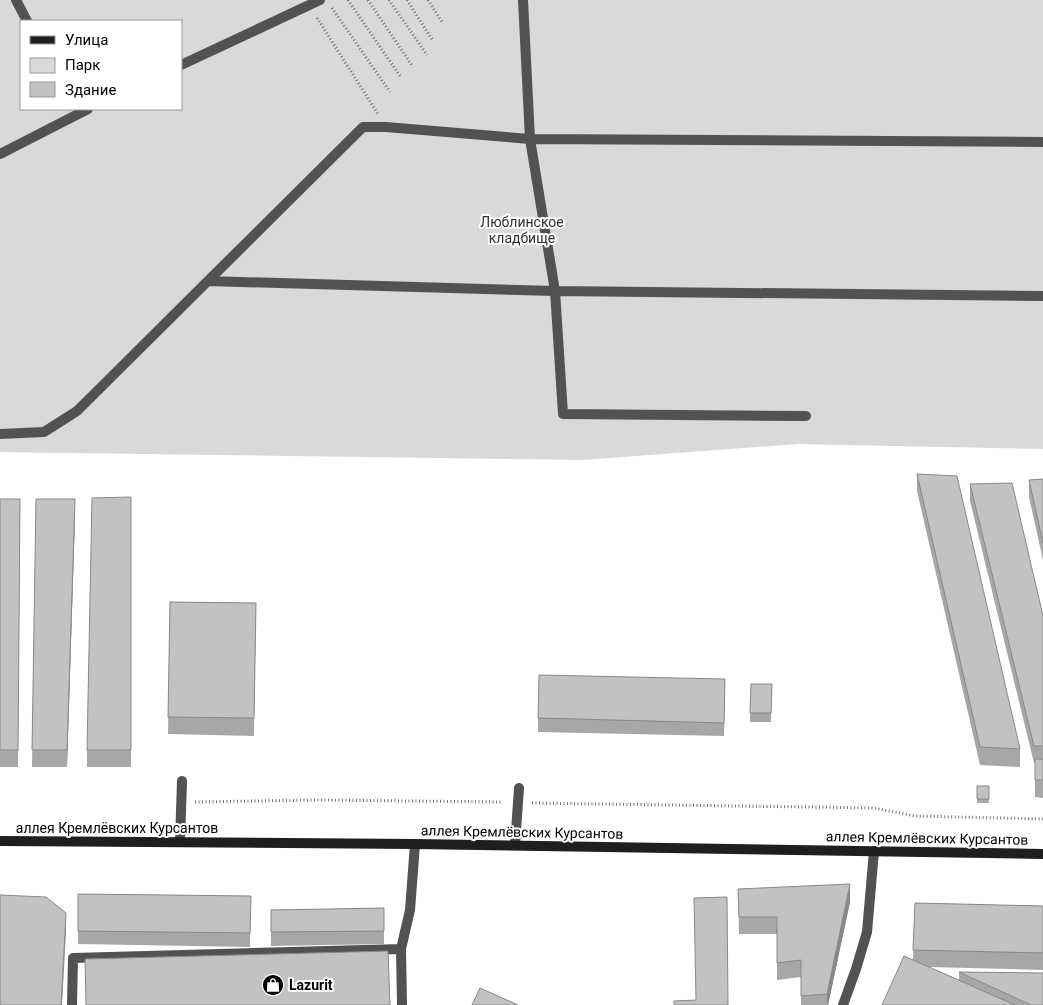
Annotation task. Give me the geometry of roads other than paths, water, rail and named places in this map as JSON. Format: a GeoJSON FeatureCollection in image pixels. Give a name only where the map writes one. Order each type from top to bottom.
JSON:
{"type":"FeatureCollection","features":[{"type":"Feature","properties":{"kind":"main road","name":"аллея Кремлёвских Курсантов"},"geometry":{"type":"LineString","coordinates":[[0,841],[516,845],[1043,854]]}},
{"type":"Feature","properties":{"kind":"lane"},"geometry":{"type":"LineString","coordinates":[[16,0],[26,20]]}},
{"type":"Feature","properties":{"kind":"lane"},"geometry":{"type":"LineString","coordinates":[[182,65],[308,3],[320,0]]}},
{"type":"Feature","properties":{"kind":"lane"},"geometry":{"type":"LineString","coordinates":[[523,0],[530,139],[555,291],[563,414],[806,416]]}},
{"type":"Feature","properties":{"kind":"lane"},"geometry":{"type":"LineString","coordinates":[[0,154],[75,111]]}},
{"type":"Feature","properties":{"kind":"lane"},"geometry":{"type":"LineString","coordinates":[[0,434],[44,432],[77,411],[363,127],[386,127],[530,139],[1043,142]]}},
{"type":"Feature","properties":{"kind":"lane"},"geometry":{"type":"LineString","coordinates":[[208,281],[555,291],[1043,296]]}},
{"type":"Feature","properties":{"kind":"lane"},"geometry":{"type":"LineString","coordinates":[[180,842],[182,781]]}},
{"type":"Feature","properties":{"kind":"lane"},"geometry":{"type":"LineString","coordinates":[[516,845],[519,788]]}},
{"type":"Feature","properties":{"kind":"lane"},"geometry":{"type":"LineString","coordinates":[[402,1005],[400,949],[410,910],[415,844]]}},
{"type":"Feature","properties":{"kind":"lane"},"geometry":{"type":"LineString","coordinates":[[843,1005],[867,932],[874,851]]}},
{"type":"Feature","properties":{"kind":"lane"},"geometry":{"type":"LineString","coordinates":[[72,1005],[73,958],[400,949]]}},
{"type":"Feature","properties":{"kind":"place","name":"Lazurit"},"geometry":{"type":"Point","coordinates":[273,985]}},
{"type":"Feature","properties":{"kind":"park label","name":"Люблинское кладбище"},"geometry":{"type":"Point","coordinates":[522,230]}}]}
